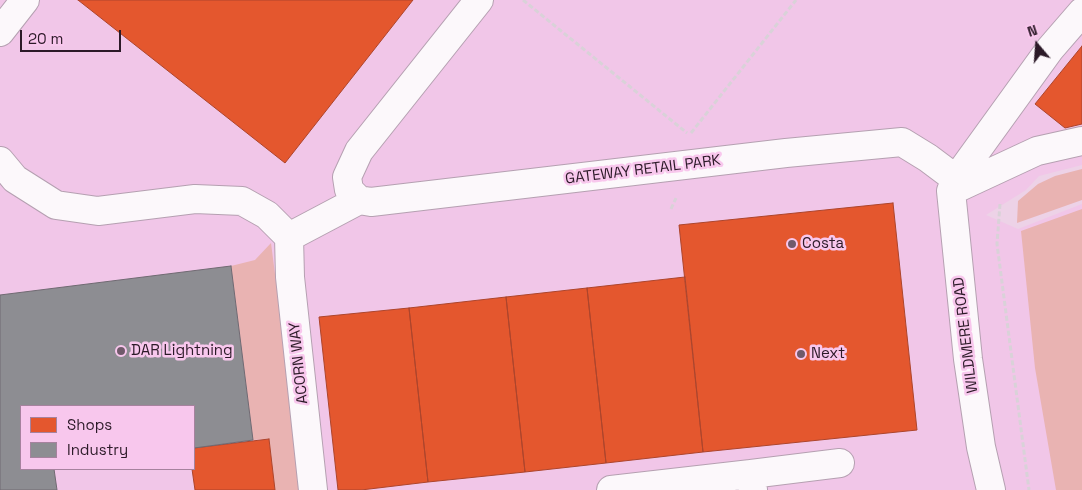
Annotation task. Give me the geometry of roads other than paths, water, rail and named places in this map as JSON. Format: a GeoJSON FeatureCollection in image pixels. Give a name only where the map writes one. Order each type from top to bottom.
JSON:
{"type":"FeatureCollection","features":[{"type":"Feature","properties":{"kind":"street"},"geometry":{"type":"LineString","coordinates":[[0,32],[25,0]]}},
{"type":"Feature","properties":{"kind":"street"},"geometry":{"type":"LineString","coordinates":[[0,161],[15,179],[56,205],[98,211],[195,199],[242,201],[267,215],[289,237],[358,200],[349,190],[347,177],[359,151],[479,0]]}},
{"type":"Feature","properties":{"kind":"street"},"geometry":{"type":"LineString","coordinates":[[953,185],[1050,48],[1082,12]]}},
{"type":"Feature","properties":{"kind":"street","name":"GATEWAY RETAIL PARK"},"geometry":{"type":"LineString","coordinates":[[358,200],[372,202],[786,153],[902,142],[928,158],[953,185]]}},
{"type":"Feature","properties":{"kind":"street"},"geometry":{"type":"LineString","coordinates":[[953,185],[1037,151],[1076,142]]}},
{"type":"Feature","properties":{"kind":"street","name":"WILDMERE ROAD"},"geometry":{"type":"LineString","coordinates":[[953,185],[968,359],[981,447],[991,490]]}},
{"type":"Feature","properties":{"kind":"street","name":"ACORN WAY"},"geometry":{"type":"LineString","coordinates":[[289,237],[290,277],[313,490]]}},
{"type":"Feature","properties":{"kind":"street"},"geometry":{"type":"LineString","coordinates":[[611,490],[752,482],[840,463]]}},
{"type":"Feature","properties":{"kind":"place","name":"Costa"},"geometry":{"type":"Point","coordinates":[792,244]}},
{"type":"Feature","properties":{"kind":"place","name":"DAR Lightning"},"geometry":{"type":"Point","coordinates":[121,351]}},
{"type":"Feature","properties":{"kind":"place","name":"Next"},"geometry":{"type":"Point","coordinates":[801,354]}}]}
